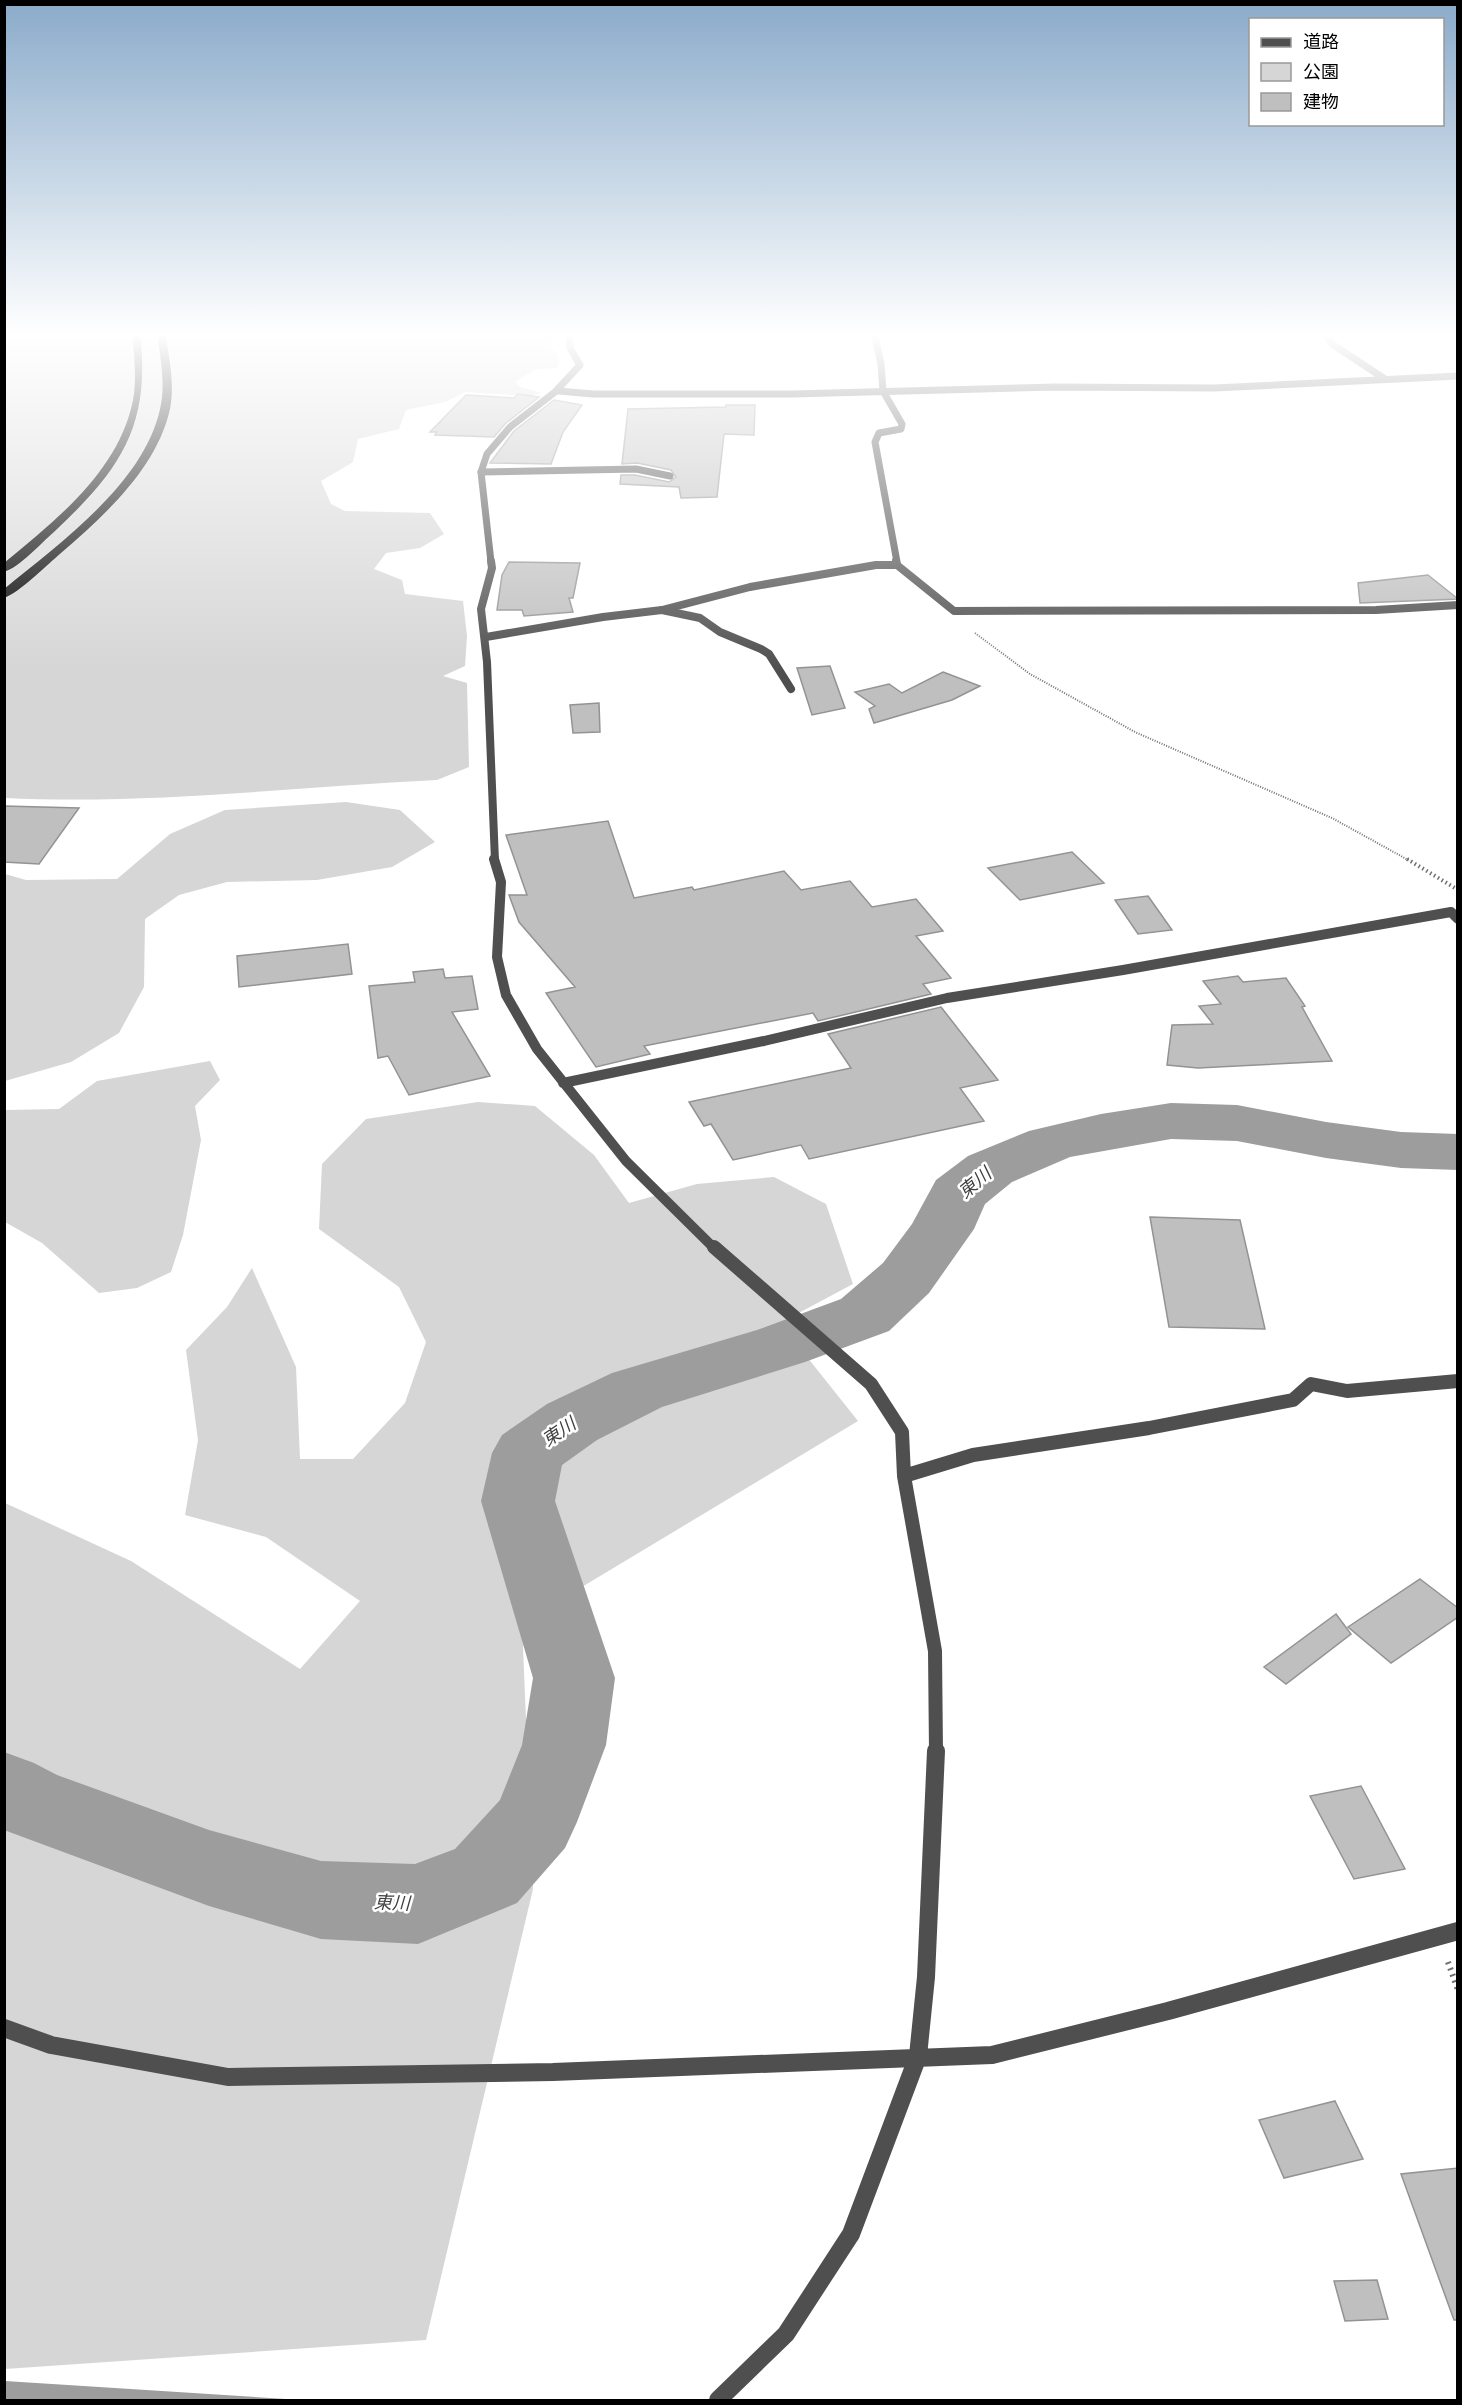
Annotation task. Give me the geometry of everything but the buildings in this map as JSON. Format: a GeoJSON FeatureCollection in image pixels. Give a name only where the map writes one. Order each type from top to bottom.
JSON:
{"type":"FeatureCollection","features":[{"type":"Feature","properties":{"kind":"highway"},"geometry":{"type":"LineString","coordinates":[[4,569],[82,497],[107,466],[121,444]]}},
{"type":"Feature","properties":{"kind":"highway"},"geometry":{"type":"LineString","coordinates":[[4,595],[70,539],[113,497],[139,466],[151,444]]}},
{"type":"Feature","properties":{"kind":"street"},"geometry":{"type":"LineString","coordinates":[[495,444],[484,456],[481,472],[492,568],[481,609],[486,637],[493,855],[501,882],[497,957],[506,995],[537,1049],[626,1161],[727,1260],[871,1384],[902,1432],[904,1476],[935,1651],[936,1762],[926,1977],[918,2056],[851,2234],[786,2334],[718,2400]]}},
{"type":"Feature","properties":{"kind":"street"},"geometry":{"type":"LineString","coordinates":[[875,444],[897,565]]}},
{"type":"Feature","properties":{"kind":"street"},"geometry":{"type":"LineString","coordinates":[[481,472],[636,469],[670,476]]}},
{"type":"Feature","properties":{"kind":"street"},"geometry":{"type":"LineString","coordinates":[[486,637],[603,617],[662,610],[750,587],[876,565],[897,565],[954,611],[1376,610],[1458,605]]}},
{"type":"Feature","properties":{"kind":"street"},"geometry":{"type":"LineString","coordinates":[[662,610],[700,618],[720,632],[761,649],[769,654],[791,689]]}},
{"type":"Feature","properties":{"kind":"street"},"geometry":{"type":"LineString","coordinates":[[563,1083],[764,1041],[947,998],[1123,970],[1451,912],[1458,919]]}},
{"type":"Feature","properties":{"kind":"street"},"geometry":{"type":"LineString","coordinates":[[904,1476],[973,1455],[1149,1428],[1293,1400],[1311,1384],[1347,1391],[1458,1381]]}},
{"type":"Feature","properties":{"kind":"street"},"geometry":{"type":"LineString","coordinates":[[4,2028],[51,2045],[228,2077],[553,2072],[918,2056],[992,2055],[1168,2011],[1458,1931]]}},
{"type":"Feature","properties":{"kind":"path"},"geometry":{"type":"LineString","coordinates":[[954,611],[981,638],[1030,674],[1135,732],[1332,818],[1458,890]]}},
{"type":"Feature","properties":{"kind":"green space"},"geometry":{"type":"Polygon","coordinates":[[[4,444],[357,444],[353,462],[321,481],[331,504],[345,511],[430,513],[444,534],[420,548],[386,553],[374,569],[402,580],[405,594],[463,601],[467,636],[465,666],[443,676],[467,683],[469,767],[437,780],[167,797],[59,800],[5,798],[4,444]]]}},
{"type":"Feature","properties":{"kind":"green space"},"geometry":{"type":"Polygon","coordinates":[[[346,802],[400,810],[435,842],[392,867],[317,880],[227,882],[179,895],[145,919],[144,987],[119,1033],[71,1062],[5,1081],[5,874],[26,880],[117,879],[170,834],[225,810],[346,802]]]}},
{"type":"Feature","properties":{"kind":"green space"},"geometry":{"type":"Polygon","coordinates":[[[210,1061],[220,1080],[195,1106],[201,1140],[183,1235],[171,1272],[137,1288],[99,1293],[42,1243],[5,1222],[5,1110],[59,1109],[97,1081],[210,1061]]]}},
{"type":"Feature","properties":{"kind":"green space"},"geometry":{"type":"Polygon","coordinates":[[[478,1102],[535,1106],[594,1155],[629,1203],[697,1184],[774,1177],[826,1204],[853,1284],[780,1323],[858,1421],[522,1623],[533,1889],[426,2340],[5,2369],[5,1503],[131,1561],[300,1669],[360,1601],[266,1537],[185,1515],[198,1440],[186,1350],[227,1307],[252,1268],[296,1367],[300,1459],[353,1459],[405,1403],[426,1342],[399,1287],[319,1229],[322,1164],[366,1119],[478,1102]]]}},
{"type":"Feature","properties":{"kind":"shaded area"},"geometry":{"type":"Polygon","coordinates":[[[5,2381],[301,2400],[5,2400],[5,2381]]]}},
{"type":"Feature","properties":{"kind":"waterway","name":"東川"},"geometry":{"type":"LineString","coordinates":[[4,1788],[27,1801],[209,1868],[321,1900],[418,1904],[486,1876],[534,1822],[564,1745],[574,1678],[518,1501],[528,1453],[572,1422],[637,1390],[781,1346],[865,1315],[906,1278],[942,1229],[958,1194],[990,1169],[1050,1144],[1101,1132],[1171,1121],[1237,1123],[1326,1140],[1401,1150],[1458,1152]]}}]}
